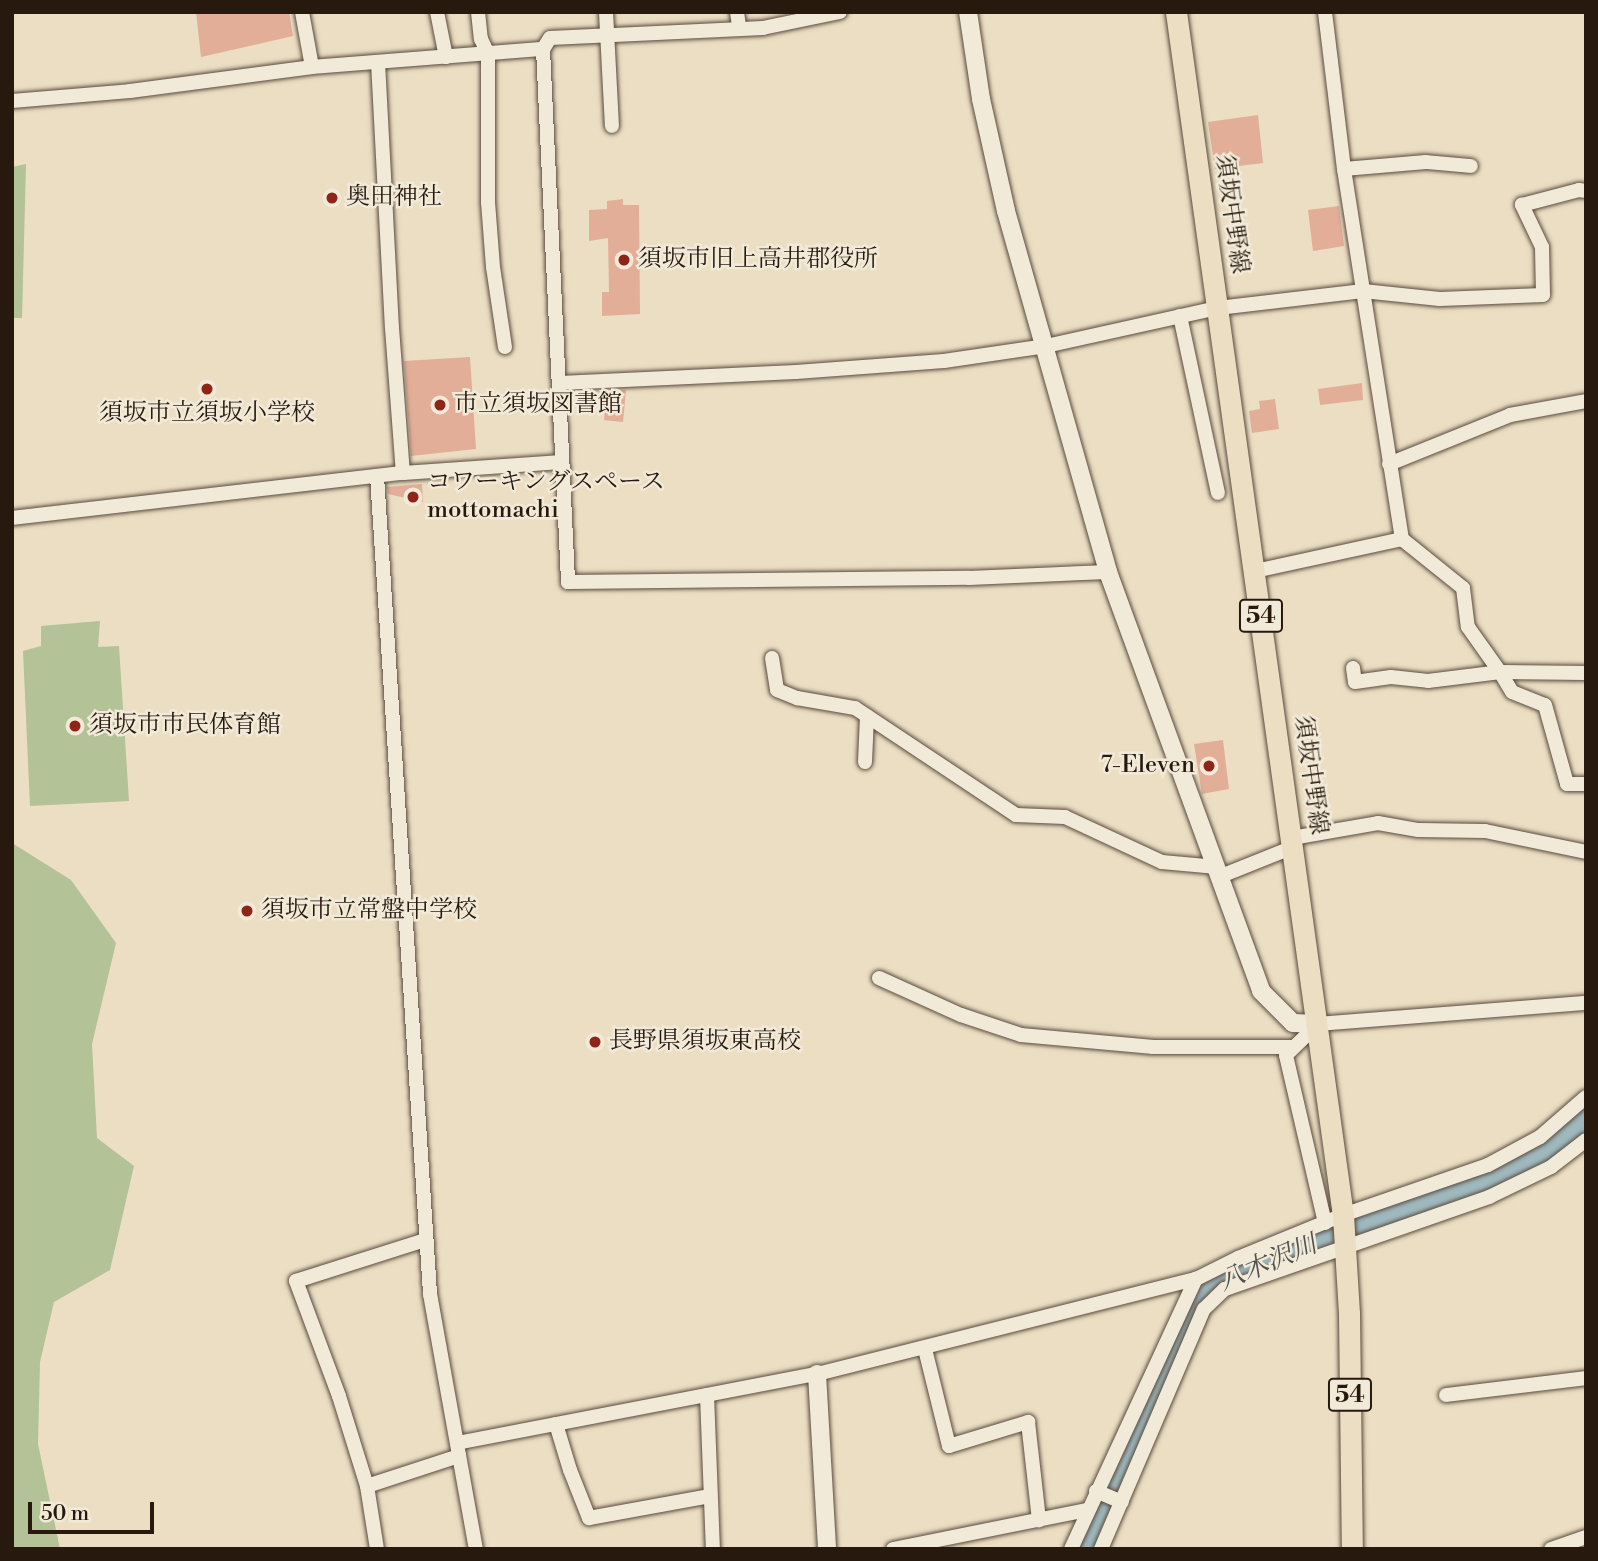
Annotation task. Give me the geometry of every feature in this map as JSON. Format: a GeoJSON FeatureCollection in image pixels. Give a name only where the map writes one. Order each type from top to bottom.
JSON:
{"type":"FeatureCollection","features":[{"type":"Feature","properties":{"kind":"main road","name":"須坂中野線"},"geometry":{"type":"LineString","coordinates":[[1176,12],[1331,1116],[1337,1220],[1345,1244],[1352,1549]]}},
{"type":"Feature","properties":{"kind":"street"},"geometry":{"type":"LineString","coordinates":[[302,12],[312,67]]}},
{"type":"Feature","properties":{"kind":"street"},"geometry":{"type":"LineString","coordinates":[[437,12],[446,57]]}},
{"type":"Feature","properties":{"kind":"street"},"geometry":{"type":"LineString","coordinates":[[478,12],[481,39],[488,54],[488,202],[493,267],[505,347]]}},
{"type":"Feature","properties":{"kind":"street"},"geometry":{"type":"LineString","coordinates":[[606,12],[612,126]]}},
{"type":"Feature","properties":{"kind":"street"},"geometry":{"type":"LineString","coordinates":[[737,12],[739,27]]}},
{"type":"Feature","properties":{"kind":"street"},"geometry":{"type":"LineString","coordinates":[[839,12],[763,28],[739,27],[550,38],[543,49],[568,582],[969,578],[1108,572]]}},
{"type":"Feature","properties":{"kind":"street"},"geometry":{"type":"LineString","coordinates":[[968,12],[981,99],[1006,211],[1046,346],[1093,527],[1261,991],[1293,1023],[1318,1024],[1586,1003]]}},
{"type":"Feature","properties":{"kind":"street"},"geometry":{"type":"LineString","coordinates":[[1325,12],[1344,169],[1402,539],[1463,588],[1468,627],[1512,692],[1545,705],[1567,784],[1586,785]]}},
{"type":"Feature","properties":{"kind":"street"},"geometry":{"type":"LineString","coordinates":[[12,101],[130,90],[312,67],[543,49]]}},
{"type":"Feature","properties":{"kind":"street"},"geometry":{"type":"LineString","coordinates":[[378,62],[392,328],[403,473]]}},
{"type":"Feature","properties":{"kind":"street"},"geometry":{"type":"LineString","coordinates":[[1344,169],[1426,162],[1471,166]]}},
{"type":"Feature","properties":{"kind":"street"},"geometry":{"type":"LineString","coordinates":[[560,383],[796,372],[944,360],[1046,346],[1218,308],[1363,290],[1440,299],[1542,295],[1542,247],[1522,205],[1579,190],[1586,191]]}},
{"type":"Feature","properties":{"kind":"street"},"geometry":{"type":"LineString","coordinates":[[1180,316],[1218,493]]}},
{"type":"Feature","properties":{"kind":"street"},"geometry":{"type":"LineString","coordinates":[[1389,464],[1510,415],[1586,401]]}},
{"type":"Feature","properties":{"kind":"street"},"geometry":{"type":"LineString","coordinates":[[12,518],[403,473],[562,462]]}},
{"type":"Feature","properties":{"kind":"street"},"geometry":{"type":"LineString","coordinates":[[377,476],[425,1240],[430,1294],[476,1549]]}},
{"type":"Feature","properties":{"kind":"street"},"geometry":{"type":"LineString","coordinates":[[1255,571],[1402,539]]}},
{"type":"Feature","properties":{"kind":"street"},"geometry":{"type":"LineString","coordinates":[[772,658],[777,690],[797,698],[855,708],[1016,815],[1065,817],[1162,862],[1219,871],[1293,842],[1378,823],[1418,830],[1485,831],[1586,852]]}},
{"type":"Feature","properties":{"kind":"street"},"geometry":{"type":"LineString","coordinates":[[1353,668],[1355,682],[1391,677],[1428,681],[1500,672],[1586,673]]}},
{"type":"Feature","properties":{"kind":"street"},"geometry":{"type":"LineString","coordinates":[[865,762],[867,716]]}},
{"type":"Feature","properties":{"kind":"street"},"geometry":{"type":"LineString","coordinates":[[879,978],[961,1015],[1021,1035],[1153,1046],[1292,1047]]}},
{"type":"Feature","properties":{"kind":"street"},"geometry":{"type":"LineString","coordinates":[[1318,1024],[1286,1055],[1301,1118],[1337,1220]]}},
{"type":"Feature","properties":{"kind":"street"},"geometry":{"type":"LineString","coordinates":[[367,1486],[458,1449],[556,1424],[817,1374],[1196,1279],[1337,1220],[1488,1165],[1540,1136],[1586,1097]]}},
{"type":"Feature","properties":{"kind":"street"},"geometry":{"type":"LineString","coordinates":[[1301,1118],[1331,1116]]}},
{"type":"Feature","properties":{"kind":"street"},"geometry":{"type":"LineString","coordinates":[[1101,1549],[1119,1501],[1204,1309],[1225,1289],[1345,1244],[1489,1197],[1551,1167],[1586,1140]]}},
{"type":"Feature","properties":{"kind":"street"},"geometry":{"type":"LineString","coordinates":[[377,1549],[367,1486],[339,1396],[296,1281],[425,1240]]}},
{"type":"Feature","properties":{"kind":"street"},"geometry":{"type":"LineString","coordinates":[[1071,1549],[1086,1510],[1099,1492],[1196,1279]]}},
{"type":"Feature","properties":{"kind":"street"},"geometry":{"type":"LineString","coordinates":[[925,1349],[949,1446],[1028,1422],[1039,1520]]}},
{"type":"Feature","properties":{"kind":"street"},"geometry":{"type":"LineString","coordinates":[[817,1374],[827,1549]]}},
{"type":"Feature","properties":{"kind":"street"},"geometry":{"type":"LineString","coordinates":[[1446,1395],[1586,1378]]}},
{"type":"Feature","properties":{"kind":"street"},"geometry":{"type":"LineString","coordinates":[[707,1395],[713,1549]]}},
{"type":"Feature","properties":{"kind":"street"},"geometry":{"type":"LineString","coordinates":[[556,1424],[589,1518],[710,1496]]}},
{"type":"Feature","properties":{"kind":"street"},"geometry":{"type":"LineString","coordinates":[[1099,1492],[1119,1501]]}},
{"type":"Feature","properties":{"kind":"street"},"geometry":{"type":"LineString","coordinates":[[893,1549],[1086,1510]]}},
{"type":"Feature","properties":{"kind":"street"},"geometry":{"type":"LineString","coordinates":[[1551,1549],[1586,1537]]}},
{"type":"Feature","properties":{"kind":"green space"},"geometry":{"type":"Polygon","coordinates":[[[26,164],[22,318],[12,318],[12,167],[26,164]]]}},
{"type":"Feature","properties":{"kind":"green space","name":"須坂市市民体育館"},"geometry":{"type":"Polygon","coordinates":[[[100,621],[98,647],[119,646],[129,801],[30,806],[23,651],[41,646],[41,626],[100,621]]]}},
{"type":"Feature","properties":{"kind":"green space"},"geometry":{"type":"Polygon","coordinates":[[[12,843],[71,880],[116,943],[92,1044],[97,1138],[134,1166],[110,1270],[54,1302],[40,1362],[38,1444],[60,1549],[12,1549],[12,843]]]}},
{"type":"Feature","properties":{"kind":"building"},"geometry":{"type":"Polygon","coordinates":[[[196,12],[289,12],[293,36],[201,57],[196,12]]]}},
{"type":"Feature","properties":{"kind":"building"},"geometry":{"type":"Polygon","coordinates":[[[1258,115],[1263,163],[1215,169],[1208,122],[1258,115]]]}},
{"type":"Feature","properties":{"kind":"building","name":"須坂市旧上高井郡役所"},"geometry":{"type":"Polygon","coordinates":[[[623,199],[623,205],[639,205],[640,314],[602,316],[602,292],[609,292],[608,238],[589,241],[589,210],[607,209],[607,201],[623,199]]]}},
{"type":"Feature","properties":{"kind":"building"},"geometry":{"type":"Polygon","coordinates":[[[1339,206],[1344,246],[1313,251],[1308,210],[1339,206]]]}},
{"type":"Feature","properties":{"kind":"building","name":"市立須坂図書館"},"geometry":{"type":"Polygon","coordinates":[[[470,357],[476,449],[411,456],[404,361],[470,357]]]}},
{"type":"Feature","properties":{"kind":"building"},"geometry":{"type":"Polygon","coordinates":[[[1362,383],[1363,400],[1320,405],[1318,389],[1362,383]]]}},
{"type":"Feature","properties":{"kind":"building"},"geometry":{"type":"Polygon","coordinates":[[[607,390],[626,390],[623,422],[604,420],[607,390]]]}},
{"type":"Feature","properties":{"kind":"building"},"geometry":{"type":"Polygon","coordinates":[[[1275,399],[1279,429],[1252,433],[1249,411],[1260,409],[1259,401],[1275,399]]]}},
{"type":"Feature","properties":{"kind":"building","name":"コワーキングスペース mottomachi"},"geometry":{"type":"Polygon","coordinates":[[[422,484],[423,502],[388,494],[387,487],[422,484]]]}},
{"type":"Feature","properties":{"kind":"building"},"geometry":{"type":"Polygon","coordinates":[[[1223,740],[1229,789],[1202,794],[1194,744],[1223,740]]]}},
{"type":"Feature","properties":{"kind":"waterway","name":"八木沢川"},"geometry":{"type":"LineString","coordinates":[[1086,1549],[1137,1428],[1204,1293],[1240,1271],[1522,1166],[1556,1144],[1586,1118]]}},
{"type":"Feature","properties":{"kind":"place","name":"奥田神社"},"geometry":{"type":"Point","coordinates":[332,198]}},
{"type":"Feature","properties":{"kind":"place","name":"須坂市旧上高井郡役所"},"geometry":{"type":"Point","coordinates":[624,260]}},
{"type":"Feature","properties":{"kind":"place","name":"須坂市立須坂小学校"},"geometry":{"type":"Point","coordinates":[207,389]}},
{"type":"Feature","properties":{"kind":"place","name":"市立須坂図書館"},"geometry":{"type":"Point","coordinates":[440,405]}},
{"type":"Feature","properties":{"kind":"place","name":"コワーキングスペース mottomachi"},"geometry":{"type":"Point","coordinates":[413,497]}},
{"type":"Feature","properties":{"kind":"place","name":"須坂市市民体育館"},"geometry":{"type":"Point","coordinates":[75,726]}},
{"type":"Feature","properties":{"kind":"place","name":"7-Eleven"},"geometry":{"type":"Point","coordinates":[1209,766]}},
{"type":"Feature","properties":{"kind":"place","name":"須坂市立常盤中学校"},"geometry":{"type":"Point","coordinates":[247,911]}},
{"type":"Feature","properties":{"kind":"place","name":"長野県須坂東高校"},"geometry":{"type":"Point","coordinates":[595,1042]}}]}
